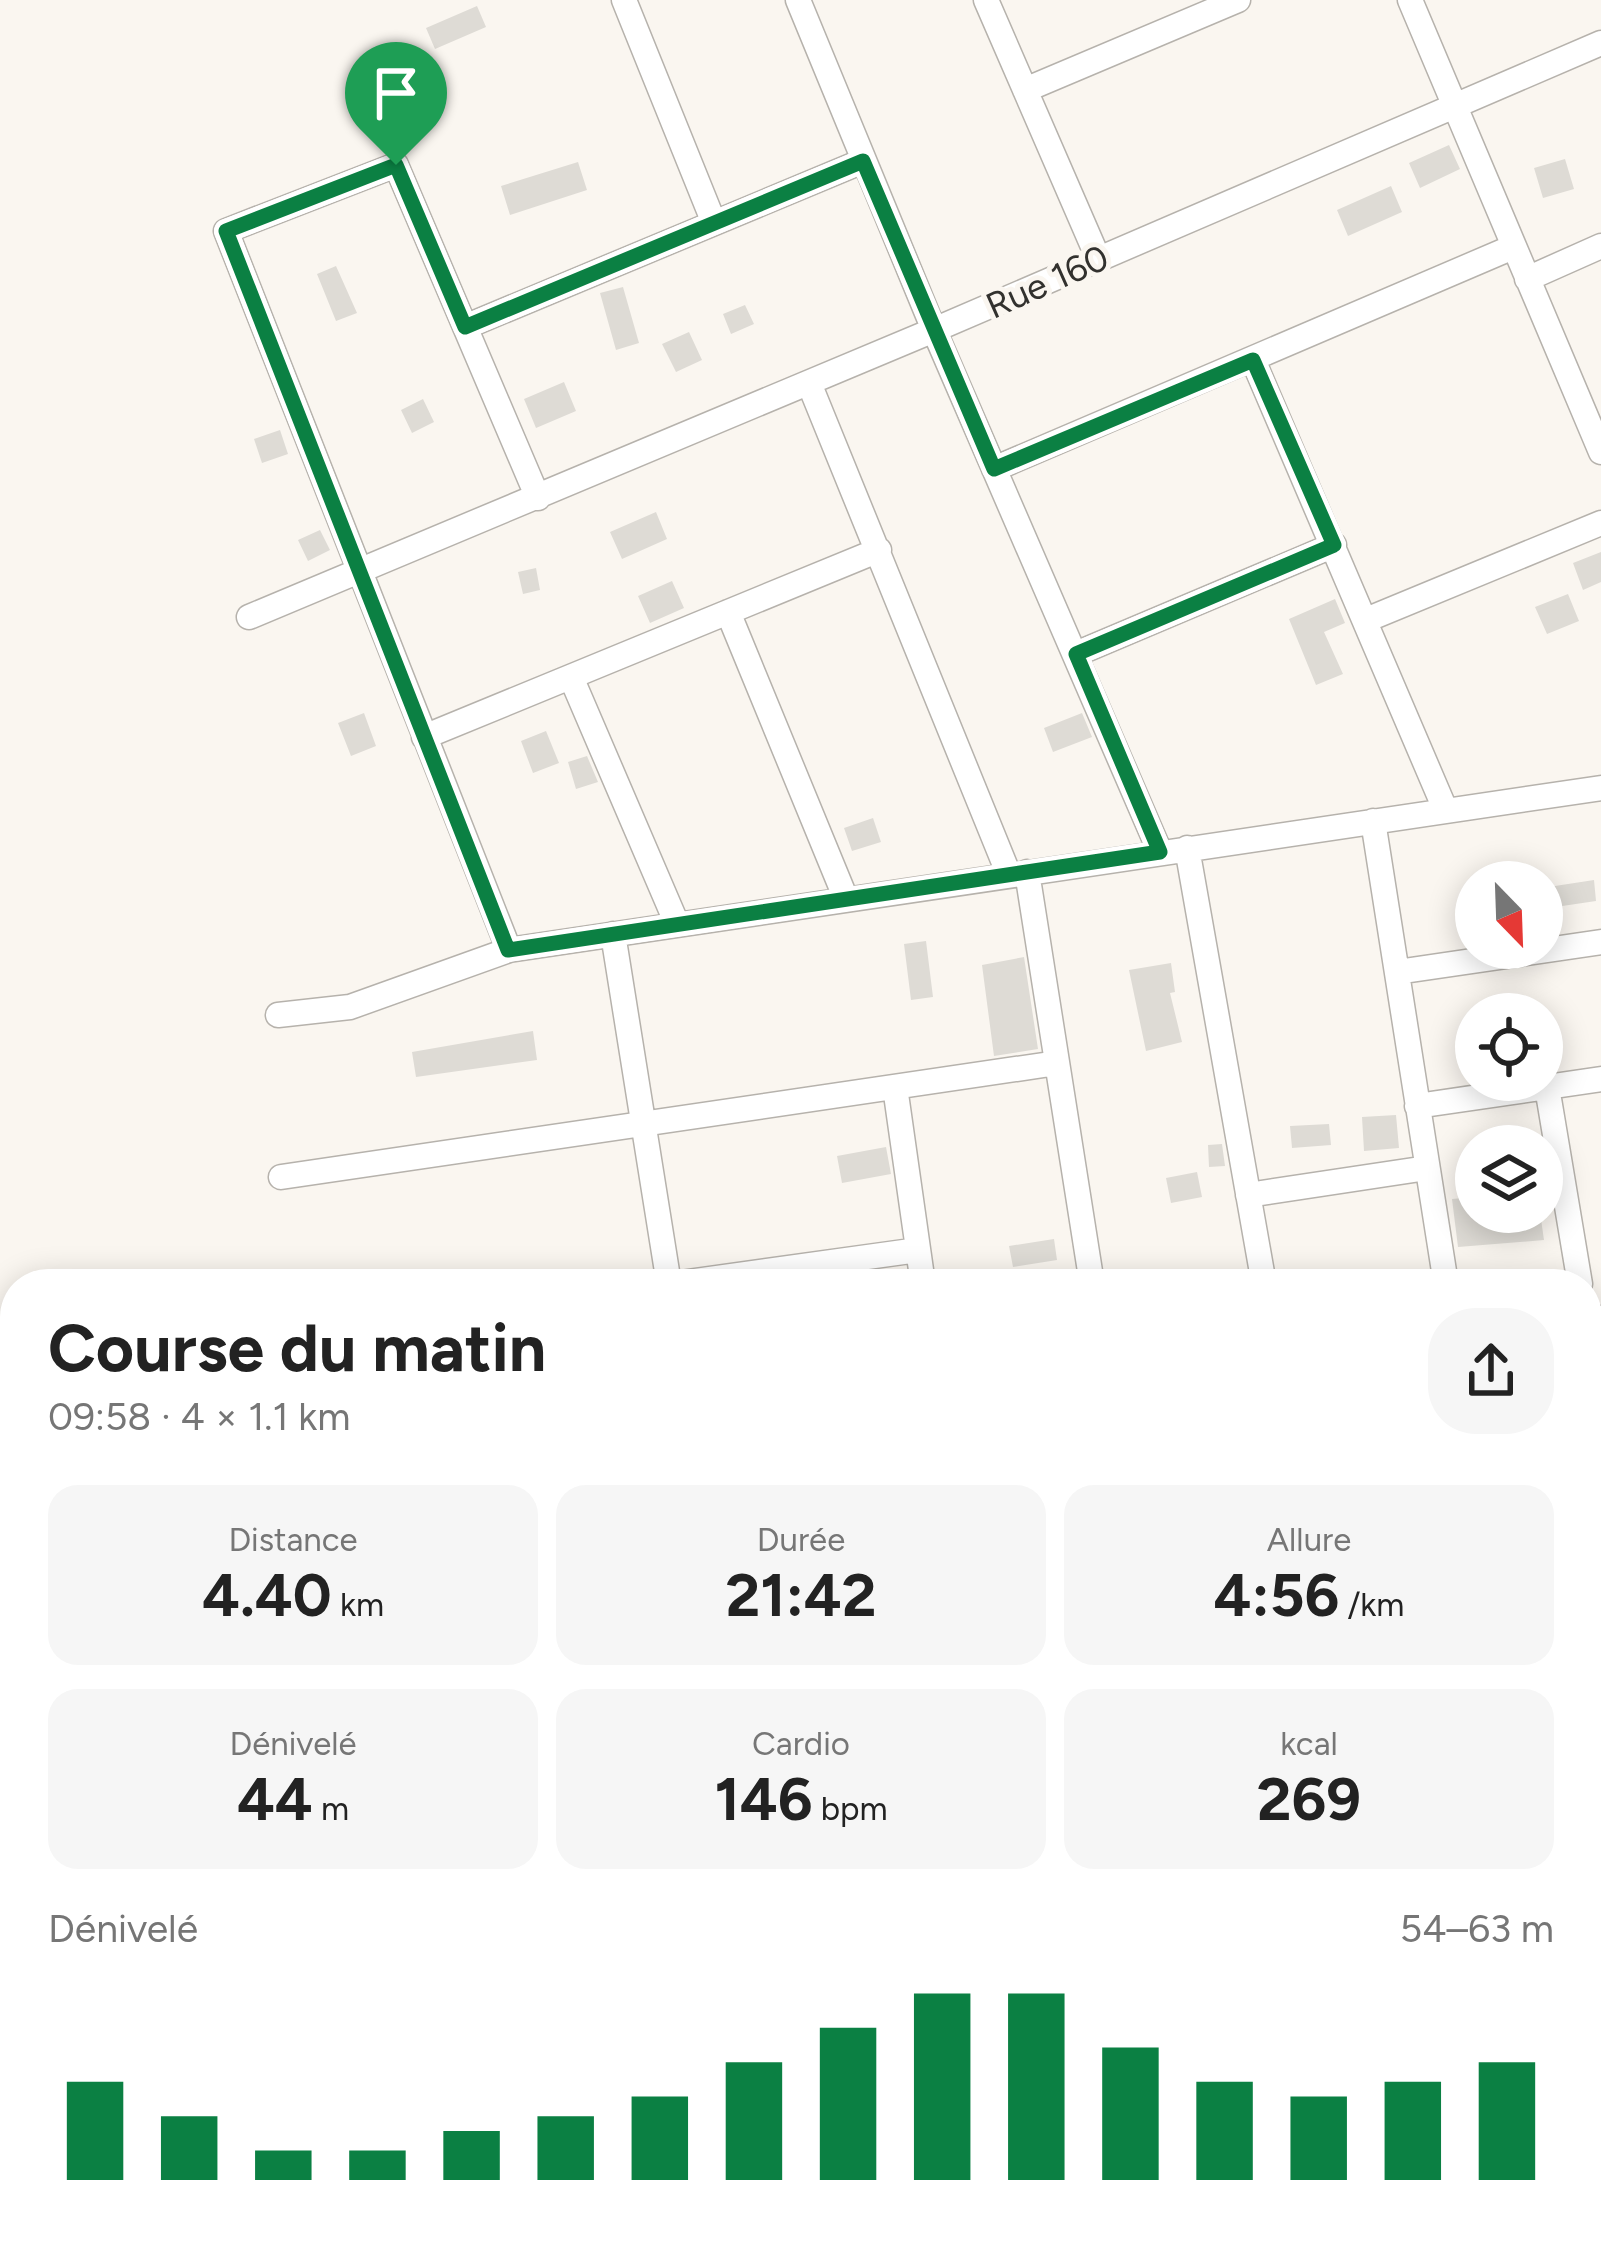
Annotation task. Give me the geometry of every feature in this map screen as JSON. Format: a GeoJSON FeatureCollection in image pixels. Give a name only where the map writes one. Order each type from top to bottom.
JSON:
{"type":"FeatureCollection","features":[{"type":"Feature","properties":{"kind":"street"},"geometry":{"type":"LineString","coordinates":[[623,0],[713,223]]}},
{"type":"Feature","properties":{"kind":"street"},"geometry":{"type":"LineString","coordinates":[[798,0],[934,331],[1160,852]]}},
{"type":"Feature","properties":{"kind":"street"},"geometry":{"type":"LineString","coordinates":[[986,0],[1098,258]]}},
{"type":"Feature","properties":{"kind":"street"},"geometry":{"type":"LineString","coordinates":[[1025,89],[1238,0]]}},
{"type":"Feature","properties":{"kind":"street"},"geometry":{"type":"LineString","coordinates":[[1410,0],[1601,452]]}},
{"type":"Feature","properties":{"kind":"street","name":"Rue 160"},"geometry":{"type":"LineString","coordinates":[[249,617],[934,331],[1601,43]]}},
{"type":"Feature","properties":{"kind":"street"},"geometry":{"type":"LineString","coordinates":[[465,327],[863,161]]}},
{"type":"Feature","properties":{"kind":"street"},"geometry":{"type":"LineString","coordinates":[[508,950],[226,231],[396,165],[538,498]]}},
{"type":"Feature","properties":{"kind":"street"},"geometry":{"type":"LineString","coordinates":[[1527,280],[1601,246]]}},
{"type":"Feature","properties":{"kind":"street"},"geometry":{"type":"LineString","coordinates":[[994,469],[1514,247]]}},
{"type":"Feature","properties":{"kind":"street"},"geometry":{"type":"LineString","coordinates":[[1253,360],[1445,809]]}},
{"type":"Feature","properties":{"kind":"street"},"geometry":{"type":"LineString","coordinates":[[809,383],[1018,873],[1057,1063],[1090,1269]]}},
{"type":"Feature","properties":{"kind":"street"},"geometry":{"type":"LineString","coordinates":[[1366,620],[1601,524]]}},
{"type":"Feature","properties":{"kind":"street"},"geometry":{"type":"LineString","coordinates":[[1076,654],[1334,545]]}},
{"type":"Feature","properties":{"kind":"street"},"geometry":{"type":"LineString","coordinates":[[424,737],[879,550]]}},
{"type":"Feature","properties":{"kind":"street"},"geometry":{"type":"LineString","coordinates":[[728,612],[846,899]]}},
{"type":"Feature","properties":{"kind":"street"},"geometry":{"type":"LineString","coordinates":[[571,676],[677,924]]}},
{"type":"Feature","properties":{"kind":"street"},"geometry":{"type":"LineString","coordinates":[[278,1015],[350,1007],[508,950],[1601,788]]}},
{"type":"Feature","properties":{"kind":"street"},"geometry":{"type":"LineString","coordinates":[[1372,820],[1444,1269]]}},
{"type":"Feature","properties":{"kind":"street"},"geometry":{"type":"LineString","coordinates":[[1187,848],[1261,1269]]}},
{"type":"Feature","properties":{"kind":"street"},"geometry":{"type":"LineString","coordinates":[[614,934],[668,1269]]}},
{"type":"Feature","properties":{"kind":"street"},"geometry":{"type":"LineString","coordinates":[[1396,972],[1601,942]]}},
{"type":"Feature","properties":{"kind":"street"},"geometry":{"type":"LineString","coordinates":[[281,1177],[1057,1063]]}},
{"type":"Feature","properties":{"kind":"street"},"geometry":{"type":"LineString","coordinates":[[1563,1084],[1601,1078]]}},
{"type":"Feature","properties":{"kind":"street"},"geometry":{"type":"LineString","coordinates":[[895,1087],[921,1269]]}},
{"type":"Feature","properties":{"kind":"street"},"geometry":{"type":"LineString","coordinates":[[1418,1106],[1455,1101]]}},
{"type":"Feature","properties":{"kind":"street"},"geometry":{"type":"LineString","coordinates":[[1548,1101],[1577,1269]]}},
{"type":"Feature","properties":{"kind":"street"},"geometry":{"type":"LineString","coordinates":[[1248,1195],[1427,1168]]}},
{"type":"Feature","properties":{"kind":"street"},"geometry":{"type":"LineString","coordinates":[[780,1269],[918,1250]]}},
{"type":"Feature","properties":{"kind":"building"},"geometry":{"type":"Polygon","coordinates":[[[477,6],[486,27],[435,49],[426,28],[477,6]]]}},
{"type":"Feature","properties":{"kind":"building"},"geometry":{"type":"Polygon","coordinates":[[[1449,145],[1460,169],[1420,188],[1409,163],[1449,145]]]}},
{"type":"Feature","properties":{"kind":"building"},"geometry":{"type":"Polygon","coordinates":[[[1565,159],[1574,189],[1543,198],[1534,168],[1565,159]]]}},
{"type":"Feature","properties":{"kind":"building"},"geometry":{"type":"Polygon","coordinates":[[[578,162],[587,190],[510,215],[501,186],[578,162]]]}},
{"type":"Feature","properties":{"kind":"building"},"geometry":{"type":"Polygon","coordinates":[[[1391,186],[1402,212],[1348,236],[1337,210],[1391,186]]]}},
{"type":"Feature","properties":{"kind":"building"},"geometry":{"type":"Polygon","coordinates":[[[336,266],[357,313],[336,321],[317,274],[336,266]]]}},
{"type":"Feature","properties":{"kind":"building"},"geometry":{"type":"Polygon","coordinates":[[[623,287],[639,343],[616,350],[600,293],[623,287]]]}},
{"type":"Feature","properties":{"kind":"building"},"geometry":{"type":"Polygon","coordinates":[[[745,305],[754,324],[731,334],[723,314],[745,305]]]}},
{"type":"Feature","properties":{"kind":"building"},"geometry":{"type":"Polygon","coordinates":[[[689,332],[702,360],[676,372],[662,344],[689,332]]]}},
{"type":"Feature","properties":{"kind":"building"},"geometry":{"type":"Polygon","coordinates":[[[564,382],[576,411],[536,428],[524,399],[564,382]]]}},
{"type":"Feature","properties":{"kind":"building"},"geometry":{"type":"Polygon","coordinates":[[[423,399],[434,422],[412,433],[401,410],[423,399]]]}},
{"type":"Feature","properties":{"kind":"building"},"geometry":{"type":"Polygon","coordinates":[[[280,430],[288,454],[262,463],[254,439],[280,430]]]}},
{"type":"Feature","properties":{"kind":"building"},"geometry":{"type":"Polygon","coordinates":[[[656,512],[667,539],[622,559],[610,532],[656,512]]]}},
{"type":"Feature","properties":{"kind":"building"},"geometry":{"type":"Polygon","coordinates":[[[320,530],[330,550],[308,561],[298,540],[320,530]]]}},
{"type":"Feature","properties":{"kind":"building"},"geometry":{"type":"Polygon","coordinates":[[[1601,552],[1601,582],[1583,590],[1573,563],[1601,552]]]}},
{"type":"Feature","properties":{"kind":"building"},"geometry":{"type":"Polygon","coordinates":[[[536,568],[540,590],[523,594],[518,572],[536,568]]]}},
{"type":"Feature","properties":{"kind":"building"},"geometry":{"type":"Polygon","coordinates":[[[672,581],[684,608],[650,623],[638,596],[672,581]]]}},
{"type":"Feature","properties":{"kind":"building"},"geometry":{"type":"Polygon","coordinates":[[[1568,594],[1579,621],[1547,634],[1535,607],[1568,594]]]}},
{"type":"Feature","properties":{"kind":"building"},"geometry":{"type":"Polygon","coordinates":[[[1335,599],[1345,623],[1324,632],[1343,674],[1316,685],[1289,619],[1335,599]]]}},
{"type":"Feature","properties":{"kind":"building"},"geometry":{"type":"Polygon","coordinates":[[[364,713],[376,746],[351,756],[338,723],[364,713]]]}},
{"type":"Feature","properties":{"kind":"building"},"geometry":{"type":"Polygon","coordinates":[[[1082,713],[1092,737],[1053,752],[1044,728],[1082,713]]]}},
{"type":"Feature","properties":{"kind":"building"},"geometry":{"type":"Polygon","coordinates":[[[546,731],[559,763],[533,773],[521,741],[546,731]]]}},
{"type":"Feature","properties":{"kind":"building"},"geometry":{"type":"Polygon","coordinates":[[[587,756],[598,782],[576,789],[568,762],[587,756]]]}},
{"type":"Feature","properties":{"kind":"building"},"geometry":{"type":"Polygon","coordinates":[[[873,818],[881,842],[852,851],[844,828],[873,818]]]}},
{"type":"Feature","properties":{"kind":"building"},"geometry":{"type":"Polygon","coordinates":[[[1594,880],[1596,901],[1563,906],[1563,885],[1594,880]]]}},
{"type":"Feature","properties":{"kind":"building"},"geometry":{"type":"Polygon","coordinates":[[[926,941],[933,997],[911,1000],[904,944],[926,941]]]}},
{"type":"Feature","properties":{"kind":"building"},"geometry":{"type":"Polygon","coordinates":[[[1024,957],[1038,1049],[994,1056],[982,965],[1024,957]]]}},
{"type":"Feature","properties":{"kind":"building"},"geometry":{"type":"Polygon","coordinates":[[[1171,963],[1175,992],[1170,993],[1182,1042],[1146,1051],[1129,970],[1171,963]]]}},
{"type":"Feature","properties":{"kind":"building"},"geometry":{"type":"Polygon","coordinates":[[[533,1031],[537,1060],[416,1077],[412,1052],[533,1031]]]}},
{"type":"Feature","properties":{"kind":"building"},"geometry":{"type":"Polygon","coordinates":[[[1396,1115],[1399,1148],[1364,1151],[1362,1117],[1396,1115]]]}},
{"type":"Feature","properties":{"kind":"building"},"geometry":{"type":"Polygon","coordinates":[[[1329,1124],[1331,1145],[1292,1148],[1290,1126],[1329,1124]]]}},
{"type":"Feature","properties":{"kind":"building"},"geometry":{"type":"Polygon","coordinates":[[[1222,1144],[1225,1166],[1209,1167],[1208,1145],[1222,1144]]]}},
{"type":"Feature","properties":{"kind":"building"},"geometry":{"type":"Polygon","coordinates":[[[886,1147],[891,1174],[842,1183],[837,1156],[886,1147]]]}},
{"type":"Feature","properties":{"kind":"building"},"geometry":{"type":"Polygon","coordinates":[[[1197,1172],[1202,1197],[1171,1203],[1166,1178],[1197,1172]]]}},
{"type":"Feature","properties":{"kind":"building"},"geometry":{"type":"Polygon","coordinates":[[[1456,1233],[1543,1233],[1544,1240],[1458,1247],[1456,1233]]]}},
{"type":"Feature","properties":{"kind":"building"},"geometry":{"type":"Polygon","coordinates":[[[1054,1239],[1057,1260],[1013,1267],[1009,1246],[1054,1239]]]}},
{"type":"Feature","properties":{"kind":"route"},"geometry":{"type":"LineString","coordinates":[[863,161],[994,469],[1253,360],[1334,545],[1076,654],[1160,852],[508,950],[226,231],[396,165],[465,327],[863,161]]}}]}
